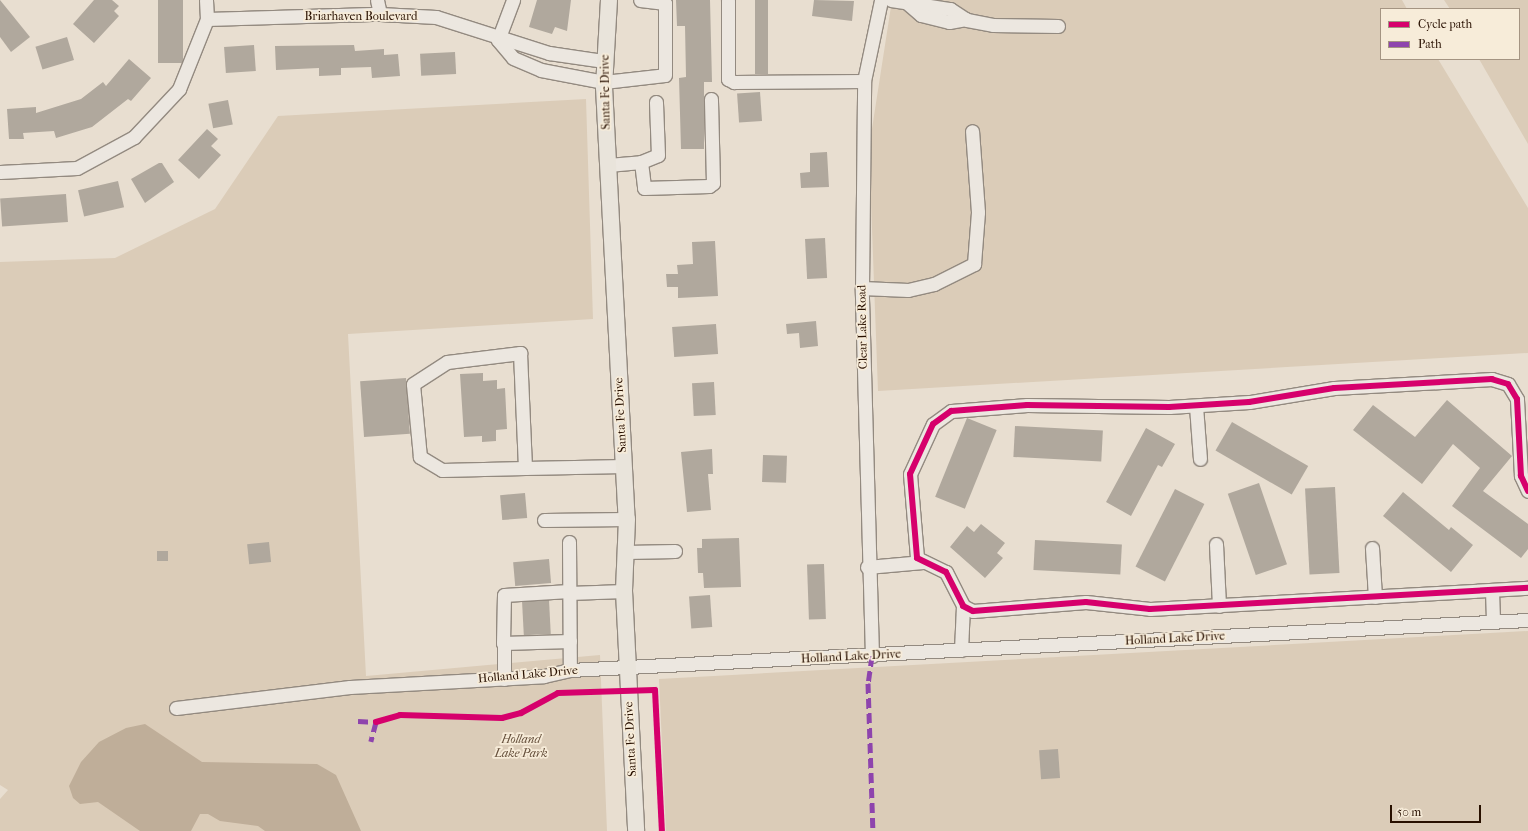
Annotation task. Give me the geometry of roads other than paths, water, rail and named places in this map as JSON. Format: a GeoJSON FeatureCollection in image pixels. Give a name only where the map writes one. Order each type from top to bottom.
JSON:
{"type":"FeatureCollection","features":[{"type":"Feature","properties":{"kind":"main road","name":"Santa Fe Drive"},"geometry":{"type":"LineString","coordinates":[[608,0],[604,82],[627,519],[624,591],[636,831]]}},
{"type":"Feature","properties":{"kind":"street"},"geometry":{"type":"LineString","coordinates":[[0,172],[76,168],[134,137],[179,89],[207,19],[206,0]]}},
{"type":"Feature","properties":{"kind":"street"},"geometry":{"type":"LineString","coordinates":[[377,0],[380,14]]}},
{"type":"Feature","properties":{"kind":"street"},"geometry":{"type":"LineString","coordinates":[[512,0],[498,40],[513,58],[541,70],[604,82],[666,74],[665,3],[640,0]]}},
{"type":"Feature","properties":{"kind":"street"},"geometry":{"type":"LineString","coordinates":[[728,0],[728,79],[734,82],[864,81]]}},
{"type":"Feature","properties":{"kind":"street","name":"Clear Lake Road"},"geometry":{"type":"LineString","coordinates":[[872,656],[867,567],[862,288],[864,81],[881,0]]}},
{"type":"Feature","properties":{"kind":"street"},"geometry":{"type":"LineString","coordinates":[[890,0],[950,9],[966,19],[993,25],[1058,26]]}},
{"type":"Feature","properties":{"kind":"street","name":"Briarhaven Boulevard"},"geometry":{"type":"LineString","coordinates":[[207,19],[380,14],[436,17],[498,40],[549,54],[604,60]]}},
{"type":"Feature","properties":{"kind":"street"},"geometry":{"type":"LineString","coordinates":[[641,162],[644,188],[713,183],[711,99]]}},
{"type":"Feature","properties":{"kind":"street"},"geometry":{"type":"LineString","coordinates":[[608,165],[641,162],[658,155],[656,102]]}},
{"type":"Feature","properties":{"kind":"street"},"geometry":{"type":"LineString","coordinates":[[862,288],[908,290],[934,284],[974,264],[978,212],[972,131]]}},
{"type":"Feature","properties":{"kind":"street"},"geometry":{"type":"LineString","coordinates":[[526,468],[520,353],[448,362],[413,384],[420,457],[442,470],[624,466]]}},
{"type":"Feature","properties":{"kind":"street"},"geometry":{"type":"LineString","coordinates":[[961,650],[963,606],[946,572],[923,562],[915,553],[910,474],[933,424],[944,414],[1027,405],[1114,409],[1196,406],[1250,402],[1334,388],[1501,379],[1514,390],[1517,399],[1521,476],[1528,491]]}},
{"type":"Feature","properties":{"kind":"street"},"geometry":{"type":"LineString","coordinates":[[1196,406],[1200,459]]}},
{"type":"Feature","properties":{"kind":"street"},"geometry":{"type":"LineString","coordinates":[[544,520],[627,519]]}},
{"type":"Feature","properties":{"kind":"street"},"geometry":{"type":"LineString","coordinates":[[568,542],[570,670]]}},
{"type":"Feature","properties":{"kind":"street"},"geometry":{"type":"LineString","coordinates":[[1216,544],[1219,606]]}},
{"type":"Feature","properties":{"kind":"street"},"geometry":{"type":"LineString","coordinates":[[1372,548],[1375,597]]}},
{"type":"Feature","properties":{"kind":"street"},"geometry":{"type":"LineString","coordinates":[[626,552],[675,551]]}},
{"type":"Feature","properties":{"kind":"street"},"geometry":{"type":"LineString","coordinates":[[867,567],[923,562]]}},
{"type":"Feature","properties":{"kind":"street"},"geometry":{"type":"LineString","coordinates":[[963,606],[973,611],[1086,602],[1150,609],[1528,588]]}},
{"type":"Feature","properties":{"kind":"street"},"geometry":{"type":"LineString","coordinates":[[504,679],[504,595],[624,591]]}},
{"type":"Feature","properties":{"kind":"street"},"geometry":{"type":"LineString","coordinates":[[1492,591],[1493,622]]}},
{"type":"Feature","properties":{"kind":"street","name":"Holland Lake Drive"},"geometry":{"type":"LineString","coordinates":[[176,708],[350,687],[504,679],[570,670],[628,670],[961,650],[1528,620]]}},
{"type":"Feature","properties":{"kind":"street"},"geometry":{"type":"LineString","coordinates":[[504,644],[570,641]]}},
{"type":"Feature","properties":{"kind":"park label","name":"Holland Lake Park"},"geometry":{"type":"Point","coordinates":[521,747]}}]}
